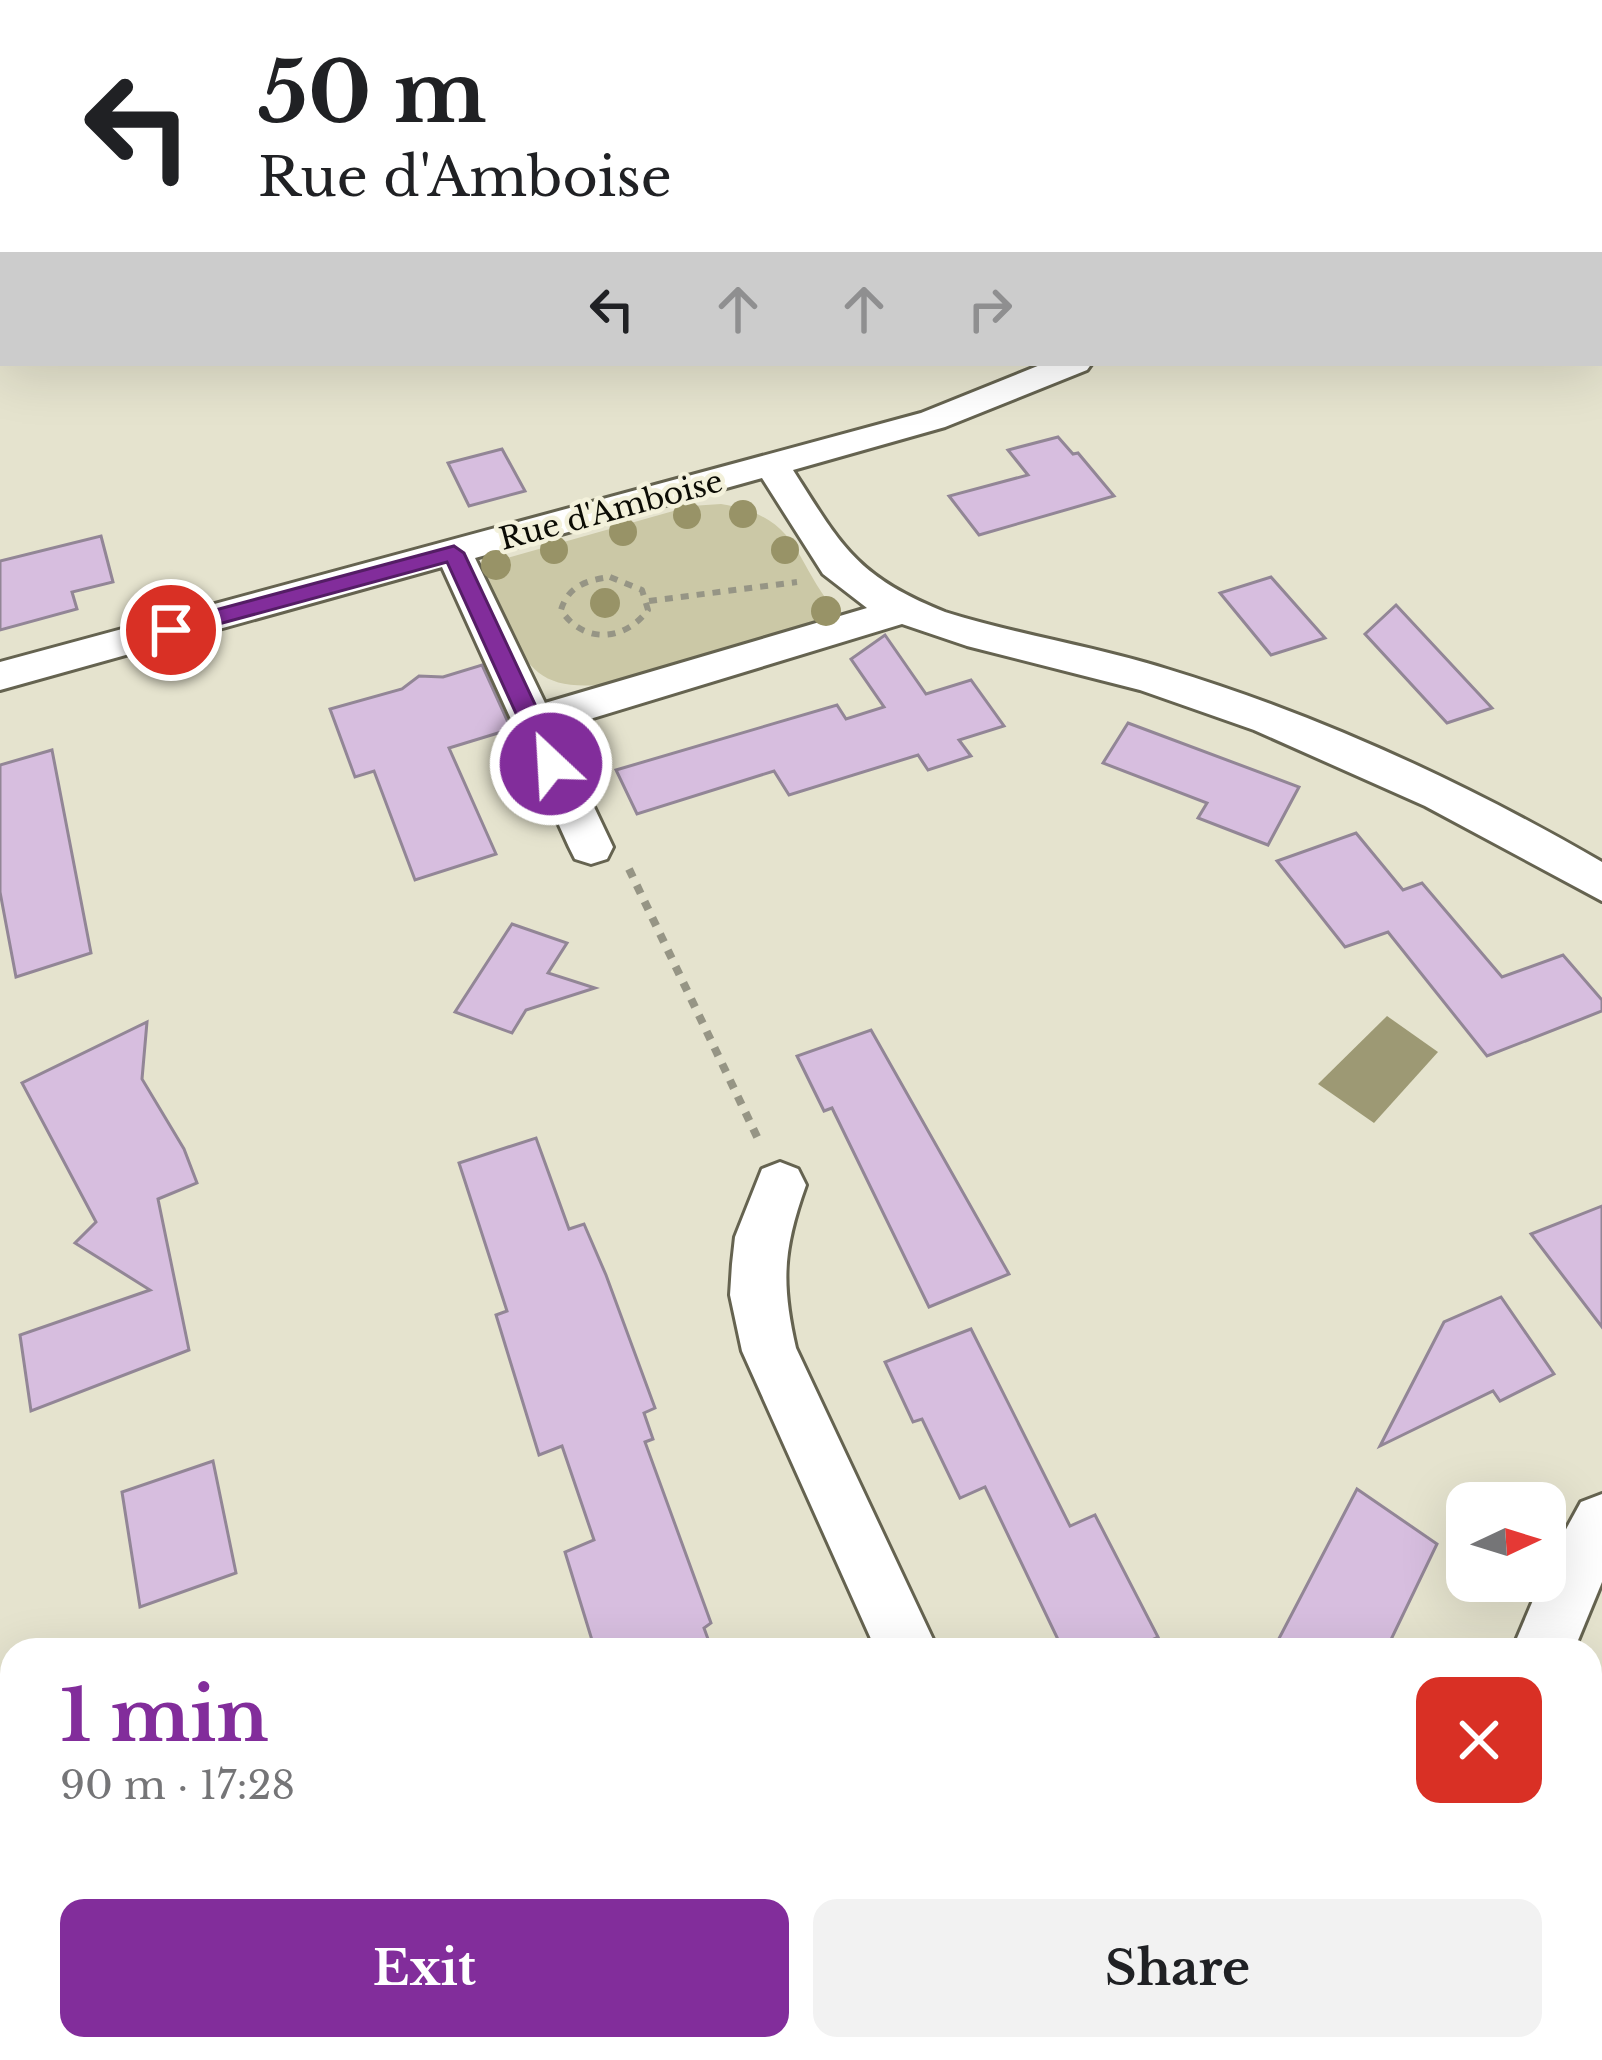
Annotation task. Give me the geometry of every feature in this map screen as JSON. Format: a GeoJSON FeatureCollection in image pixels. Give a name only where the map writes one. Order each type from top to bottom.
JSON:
{"type":"FeatureCollection","features":[{"type":"Feature","properties":{"kind":"street","name":"Rue d'Amboise"},"geometry":{"type":"LineString","coordinates":[[0,676],[933,421],[1069,366]]}},
{"type":"Feature","properties":{"kind":"street"},"geometry":{"type":"LineString","coordinates":[[772,466],[846,576],[904,610],[1220,701],[1435,793],[1602,884]]}},
{"type":"Feature","properties":{"kind":"street"},"geometry":{"type":"LineString","coordinates":[[454,553],[591,848]]}},
{"type":"Feature","properties":{"kind":"street"},"geometry":{"type":"LineString","coordinates":[[532,722],[904,610]]}},
{"type":"Feature","properties":{"kind":"street"},"geometry":{"type":"LineString","coordinates":[[780,1186],[761,1237],[758,1264],[757,1294],[769,1351],[901,1638]]}},
{"type":"Feature","properties":{"kind":"street"},"geometry":{"type":"LineString","coordinates":[[1548,1638],[1574,1574],[1602,1523]]}},
{"type":"Feature","properties":{"kind":"path"},"geometry":{"type":"LineString","coordinates":[[649,601],[846,576]]}},
{"type":"Feature","properties":{"kind":"path"},"geometry":{"type":"LineString","coordinates":[[595,578],[636,584],[649,601],[635,627],[610,635],[582,633],[565,620],[561,610],[570,590],[595,578]]}},
{"type":"Feature","properties":{"kind":"path"},"geometry":{"type":"LineString","coordinates":[[591,848],[616,842],[780,1186]]}},
{"type":"Feature","properties":{"kind":"shaded area"},"geometry":{"type":"Polygon","coordinates":[[[721,504],[748,510],[782,531],[839,615],[610,684],[569,684],[554,681],[531,665],[482,579],[479,566],[691,506],[721,504]]]}},
{"type":"Feature","properties":{"kind":"shaded area"},"geometry":{"type":"Polygon","coordinates":[[[1387,1016],[1438,1052],[1374,1123],[1318,1084],[1387,1016]]]}},
{"type":"Feature","properties":{"kind":"building"},"geometry":{"type":"Polygon","coordinates":[[[1058,437],[1114,496],[979,535],[949,496],[1028,475],[1008,450],[1058,437]]]}},
{"type":"Feature","properties":{"kind":"building"},"geometry":{"type":"Polygon","coordinates":[[[502,449],[525,491],[469,506],[448,463],[502,449]]]}},
{"type":"Feature","properties":{"kind":"building"},"geometry":{"type":"Polygon","coordinates":[[[101,536],[113,582],[72,592],[77,609],[0,630],[0,561],[101,536]]]}},
{"type":"Feature","properties":{"kind":"building"},"geometry":{"type":"Polygon","coordinates":[[[1271,577],[1325,638],[1271,655],[1220,593],[1271,577]]]}},
{"type":"Feature","properties":{"kind":"building"},"geometry":{"type":"Polygon","coordinates":[[[1396,605],[1492,708],[1447,723],[1365,634],[1396,605]]]}},
{"type":"Feature","properties":{"kind":"building"},"geometry":{"type":"Polygon","coordinates":[[[885,635],[926,694],[971,680],[1004,726],[959,740],[971,756],[928,770],[918,755],[789,795],[774,771],[637,814],[616,770],[837,705],[846,719],[884,707],[851,659],[885,635]]]}},
{"type":"Feature","properties":{"kind":"building"},"geometry":{"type":"Polygon","coordinates":[[[482,665],[511,729],[449,748],[496,854],[415,880],[374,771],[355,777],[330,709],[402,689],[419,676],[443,677],[482,665]]]}},
{"type":"Feature","properties":{"kind":"building"},"geometry":{"type":"Polygon","coordinates":[[[1128,723],[1299,787],[1268,845],[1198,818],[1207,803],[1103,763],[1128,723]]]}},
{"type":"Feature","properties":{"kind":"building"},"geometry":{"type":"Polygon","coordinates":[[[52,750],[91,953],[16,977],[0,892],[0,765],[52,750]]]}},
{"type":"Feature","properties":{"kind":"building"},"geometry":{"type":"Polygon","coordinates":[[[1356,833],[1403,890],[1422,883],[1502,977],[1563,955],[1602,1000],[1602,1011],[1487,1056],[1388,932],[1345,947],[1277,861],[1356,833]]]}},
{"type":"Feature","properties":{"kind":"building"},"geometry":{"type":"Polygon","coordinates":[[[512,924],[567,943],[548,973],[595,988],[526,1010],[512,1033],[455,1012],[512,924]]]}},
{"type":"Feature","properties":{"kind":"building"},"geometry":{"type":"Polygon","coordinates":[[[147,1022],[142,1079],[184,1149],[197,1183],[158,1199],[189,1350],[31,1411],[20,1335],[150,1290],[75,1243],[96,1222],[22,1083],[147,1022]]]}},
{"type":"Feature","properties":{"kind":"building"},"geometry":{"type":"Polygon","coordinates":[[[871,1030],[1009,1274],[929,1307],[832,1108],[824,1111],[797,1056],[871,1030]]]}},
{"type":"Feature","properties":{"kind":"building"},"geometry":{"type":"Polygon","coordinates":[[[536,1138],[569,1229],[584,1224],[655,1408],[644,1413],[653,1439],[645,1442],[711,1623],[704,1628],[708,1638],[591,1638],[565,1552],[594,1540],[562,1446],[539,1455],[496,1315],[507,1311],[459,1163],[536,1138]]]}},
{"type":"Feature","properties":{"kind":"building"},"geometry":{"type":"Polygon","coordinates":[[[1602,1206],[1602,1327],[1531,1234],[1602,1206]]]}},
{"type":"Feature","properties":{"kind":"building"},"geometry":{"type":"Polygon","coordinates":[[[1501,1297],[1554,1374],[1500,1401],[1493,1391],[1380,1446],[1444,1322],[1501,1297]]]}},
{"type":"Feature","properties":{"kind":"building"},"geometry":{"type":"Polygon","coordinates":[[[971,1329],[1070,1526],[1095,1515],[1158,1637],[1057,1638],[985,1487],[960,1498],[922,1419],[913,1422],[885,1362],[971,1329]]]}},
{"type":"Feature","properties":{"kind":"building"},"geometry":{"type":"Polygon","coordinates":[[[213,1461],[236,1573],[140,1607],[122,1492],[213,1461]]]}},
{"type":"Feature","properties":{"kind":"building"},"geometry":{"type":"Polygon","coordinates":[[[1357,1489],[1437,1544],[1392,1638],[1279,1638],[1357,1489]]]}},
{"type":"Feature","properties":{"kind":"route"},"geometry":{"type":"LineString","coordinates":[[171,630],[454,553],[551,764]]}}]}
